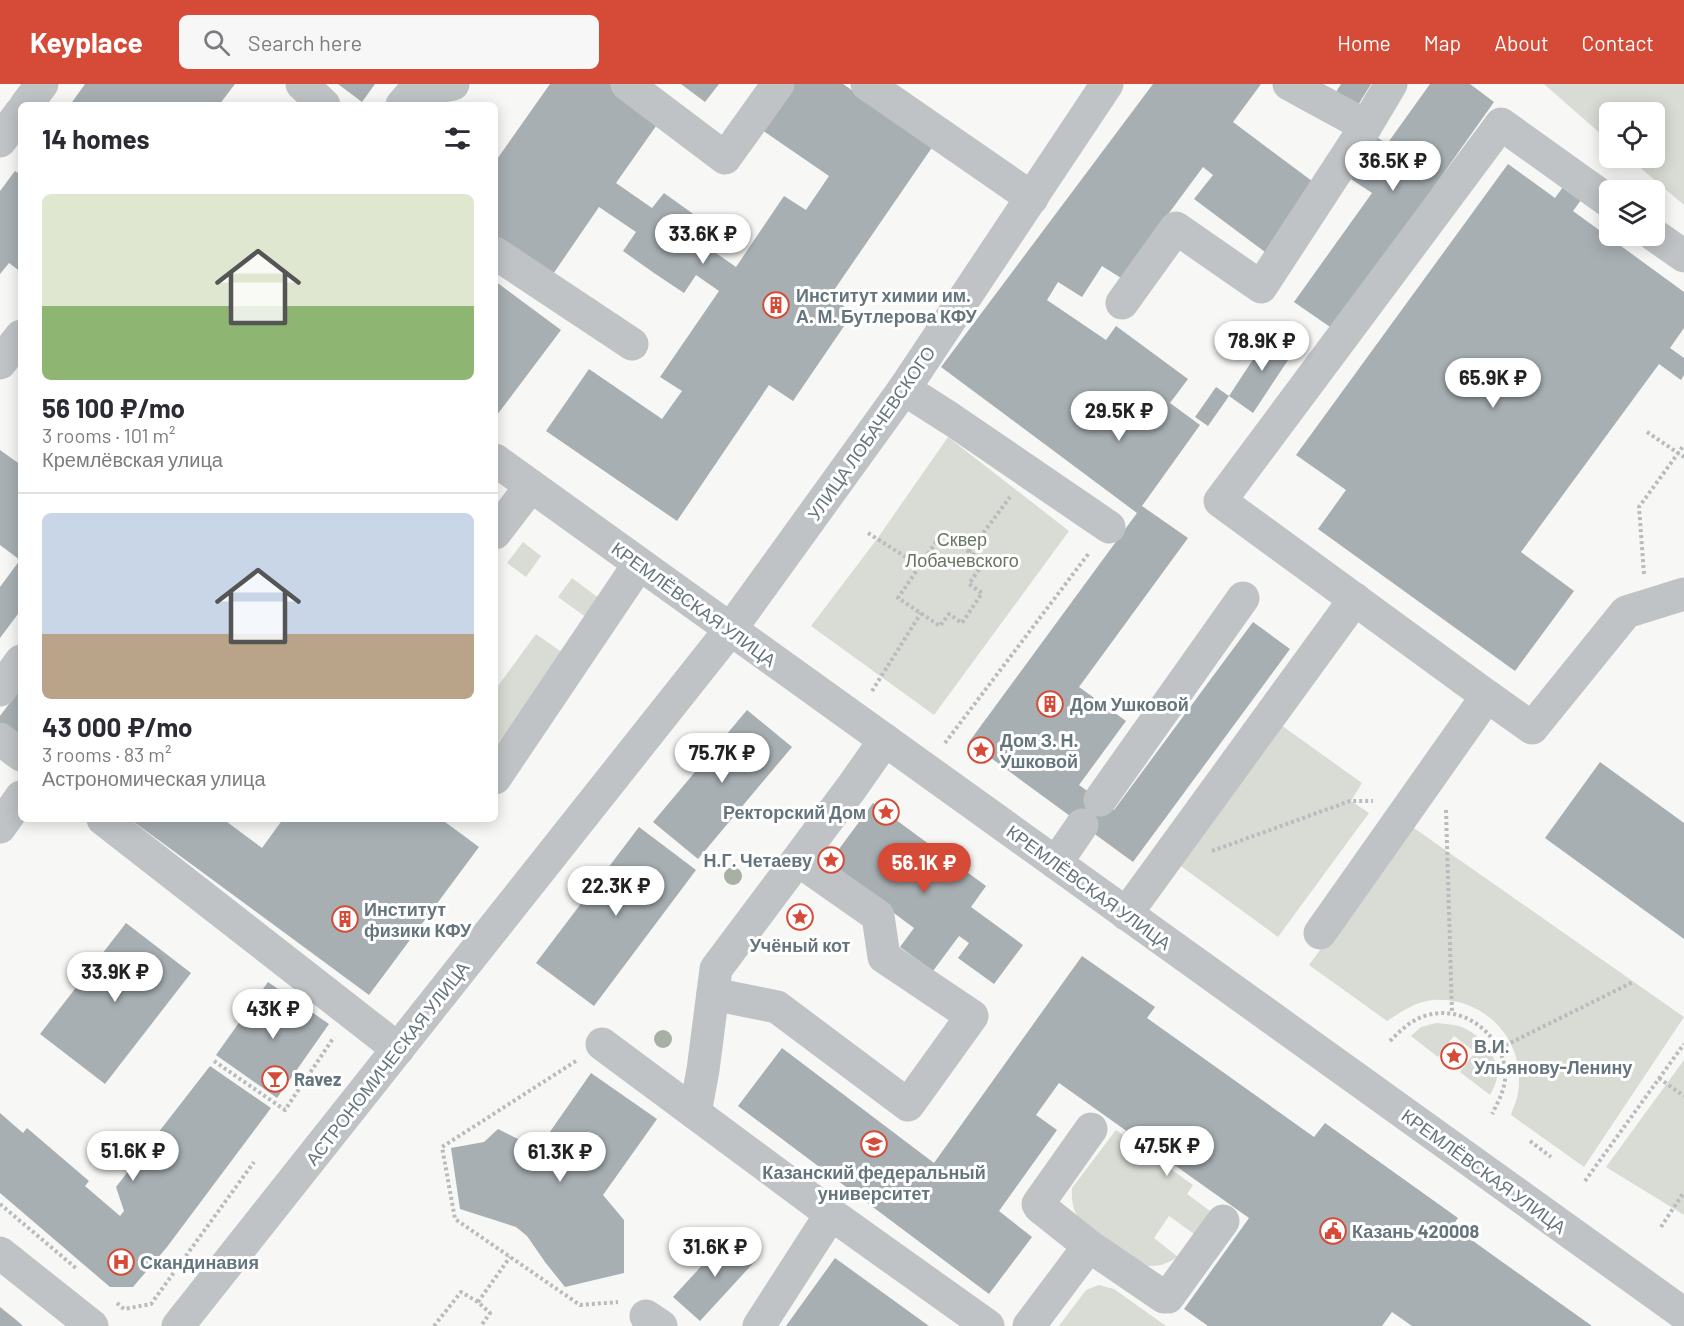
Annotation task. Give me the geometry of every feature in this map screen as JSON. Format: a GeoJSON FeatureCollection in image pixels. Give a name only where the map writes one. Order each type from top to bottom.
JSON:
{"type":"FeatureCollection","features":[{"type":"Feature","properties":{"kind":"street"},"geometry":{"type":"LineString","coordinates":[[26,102],[42,84]]}},
{"type":"Feature","properties":{"kind":"street"},"geometry":{"type":"LineString","coordinates":[[302,84],[321,102]]}},
{"type":"Feature","properties":{"kind":"street"},"geometry":{"type":"LineString","coordinates":[[405,102],[413,92],[453,84]]}},
{"type":"Feature","properties":{"kind":"street"},"geometry":{"type":"LineString","coordinates":[[627,84],[725,158],[778,84]]}},
{"type":"Feature","properties":{"kind":"street"},"geometry":{"type":"LineString","coordinates":[[867,84],[1032,198]]}},
{"type":"Feature","properties":{"kind":"street","name":"УЛИЦА ЛОБАЧЕВСКОГО"},"geometry":{"type":"LineString","coordinates":[[730,630],[904,389],[1107,84]]}},
{"type":"Feature","properties":{"kind":"street"},"geometry":{"type":"LineString","coordinates":[[1289,84],[1366,126]]}},
{"type":"Feature","properties":{"kind":"street"},"geometry":{"type":"LineString","coordinates":[[1122,303],[1176,228],[1261,287],[1391,84]]}},
{"type":"Feature","properties":{"kind":"street"},"geometry":{"type":"LineString","coordinates":[[1599,194],[1501,124],[1220,501],[1532,728],[1626,612],[1684,594]]}},
{"type":"Feature","properties":{"kind":"street"},"geometry":{"type":"LineString","coordinates":[[1665,243],[1684,256]]}},
{"type":"Feature","properties":{"kind":"street"},"geometry":{"type":"LineString","coordinates":[[498,255],[632,344]]}},
{"type":"Feature","properties":{"kind":"street"},"geometry":{"type":"LineString","coordinates":[[0,363],[18,340]]}},
{"type":"Feature","properties":{"kind":"street"},"geometry":{"type":"LineString","coordinates":[[904,389],[1109,527]]}},
{"type":"Feature","properties":{"kind":"street","name":"КРЕМЛЁВСКАЯ УЛИЦА"},"geometry":{"type":"LineString","coordinates":[[498,462],[1684,1314]]}},
{"type":"Feature","properties":{"kind":"street"},"geometry":{"type":"LineString","coordinates":[[498,529],[531,486]]}},
{"type":"Feature","properties":{"kind":"street"},"geometry":{"type":"LineString","coordinates":[[498,774],[639,564]]}},
{"type":"Feature","properties":{"kind":"street"},"geometry":{"type":"LineString","coordinates":[[1056,863],[1243,598]]}},
{"type":"Feature","properties":{"kind":"street"},"geometry":{"type":"LineString","coordinates":[[1126,914],[1354,599]]}},
{"type":"Feature","properties":{"kind":"street","name":"АСТРОНОМИЧЕСКАЯ УЛИЦА"},"geometry":{"type":"LineString","coordinates":[[178,1326],[730,630]]}},
{"type":"Feature","properties":{"kind":"street"},"geometry":{"type":"LineString","coordinates":[[0,690],[18,665]]}},
{"type":"Feature","properties":{"kind":"street"},"geometry":{"type":"LineString","coordinates":[[1320,933],[1487,696]]}},
{"type":"Feature","properties":{"kind":"street"},"geometry":{"type":"LineString","coordinates":[[0,739],[18,753]]}},
{"type":"Feature","properties":{"kind":"street"},"geometry":{"type":"LineString","coordinates":[[695,1113],[716,969],[885,740]]}},
{"type":"Feature","properties":{"kind":"street"},"geometry":{"type":"LineString","coordinates":[[0,827],[18,801]]}},
{"type":"Feature","properties":{"kind":"street"},"geometry":{"type":"LineString","coordinates":[[107,822],[398,1049]]}},
{"type":"Feature","properties":{"kind":"street"},"geometry":{"type":"LineString","coordinates":[[713,994],[777,1007],[908,1105],[972,1016],[884,957],[878,916],[798,860]]}},
{"type":"Feature","properties":{"kind":"street"},"geometry":{"type":"LineString","coordinates":[[602,1044],[831,1214],[987,1326]]}},
{"type":"Feature","properties":{"kind":"street"},"geometry":{"type":"LineString","coordinates":[[1091,1129],[1038,1204],[1089,1246],[1164,1297],[1168,1297],[1223,1221]]}},
{"type":"Feature","properties":{"kind":"street"},"geometry":{"type":"LineString","coordinates":[[759,1326],[831,1214]]}},
{"type":"Feature","properties":{"kind":"street"},"geometry":{"type":"LineString","coordinates":[[1029,1326],[1089,1246]]}},
{"type":"Feature","properties":{"kind":"street"},"geometry":{"type":"LineString","coordinates":[[0,1253],[92,1326]]}},
{"type":"Feature","properties":{"kind":"path"},"geometry":{"type":"LineString","coordinates":[[1647,432],[1684,457]]}},
{"type":"Feature","properties":{"kind":"path"},"geometry":{"type":"LineString","coordinates":[[1646,605],[1639,507],[1684,445]]}},
{"type":"Feature","properties":{"kind":"path"},"geometry":{"type":"LineString","coordinates":[[969,552],[1028,473]]}},
{"type":"Feature","properties":{"kind":"path"},"geometry":{"type":"LineString","coordinates":[[945,744],[1109,527]]}},
{"type":"Feature","properties":{"kind":"path"},"geometry":{"type":"LineString","coordinates":[[868,533],[920,566]]}},
{"type":"Feature","properties":{"kind":"path"},"geometry":{"type":"LineString","coordinates":[[942,533],[969,552],[984,562],[969,584],[982,593],[962,623],[949,614],[940,626],[898,598],[942,533]]}},
{"type":"Feature","properties":{"kind":"path"},"geometry":{"type":"LineString","coordinates":[[872,691],[921,613]]}},
{"type":"Feature","properties":{"kind":"path"},"geometry":{"type":"LineString","coordinates":[[1210,852],[1350,801],[1414,800]]}},
{"type":"Feature","properties":{"kind":"path"},"geometry":{"type":"LineString","coordinates":[[1446,808],[1452,1013]]}},
{"type":"Feature","properties":{"kind":"path"},"geometry":{"type":"LineString","coordinates":[[1500,1048],[1633,982]]}},
{"type":"Feature","properties":{"kind":"path"},"geometry":{"type":"LineString","coordinates":[[1390,1041],[1408,1024],[1428,1014],[1452,1013],[1470,1019],[1488,1032],[1500,1048],[1505,1071],[1503,1093],[1492,1114]]}},
{"type":"Feature","properties":{"kind":"path"},"geometry":{"type":"LineString","coordinates":[[214,1061],[285,1110],[337,1033]]}},
{"type":"Feature","properties":{"kind":"path"},"geometry":{"type":"LineString","coordinates":[[602,1044],[442,1147],[455,1219],[580,1305],[625,1302],[654,1321]]}},
{"type":"Feature","properties":{"kind":"path"},"geometry":{"type":"LineString","coordinates":[[1585,1181],[1684,1044]]}},
{"type":"Feature","properties":{"kind":"path"},"geometry":{"type":"LineString","coordinates":[[1659,1078],[1684,1096]]}},
{"type":"Feature","properties":{"kind":"path"},"geometry":{"type":"LineString","coordinates":[[1530,1141],[1551,1157]]}},
{"type":"Feature","properties":{"kind":"path"},"geometry":{"type":"LineString","coordinates":[[115,1301],[124,1309],[151,1304],[254,1162]]}},
{"type":"Feature","properties":{"kind":"path"},"geometry":{"type":"LineString","coordinates":[[1661,1227],[1684,1192]]}},
{"type":"Feature","properties":{"kind":"path"},"geometry":{"type":"LineString","coordinates":[[0,1204],[80,1272]]}},
{"type":"Feature","properties":{"kind":"path"},"geometry":{"type":"LineString","coordinates":[[478,1302],[510,1257]]}},
{"type":"Feature","properties":{"kind":"path"},"geometry":{"type":"LineString","coordinates":[[434,1326],[461,1292],[478,1302],[490,1313],[481,1326]]}},
{"type":"Feature","properties":{"kind":"green space"},"geometry":{"type":"Polygon","coordinates":[[[1544,84],[1684,84],[1684,205],[1665,189],[1665,180],[1655,180],[1641,168],[1665,168],[1665,102],[1599,102],[1599,132],[1544,84]]]}},
{"type":"Feature","properties":{"kind":"green space","name":"Сквер Лобачевского"},"geometry":{"type":"Polygon","coordinates":[[[948,437],[1069,531],[934,715],[811,626],[877,539],[948,437]]]}},
{"type":"Feature","properties":{"kind":"green space"},"geometry":{"type":"Polygon","coordinates":[[[523,542],[541,556],[526,577],[507,563],[523,542]]]}},
{"type":"Feature","properties":{"kind":"green space"},"geometry":{"type":"Polygon","coordinates":[[[572,578],[600,599],[586,617],[558,597],[572,578]]]}},
{"type":"Feature","properties":{"kind":"green space"},"geometry":{"type":"Polygon","coordinates":[[[536,634],[563,653],[498,744],[498,686],[536,634]]]}},
{"type":"Feature","properties":{"kind":"green space"},"geometry":{"type":"Polygon","coordinates":[[[1281,725],[1362,783],[1351,801],[1369,813],[1278,937],[1178,864],[1281,725]]]}},
{"type":"Feature","properties":{"kind":"green space"},"geometry":{"type":"Polygon","coordinates":[[[1411,826],[1684,1017],[1584,1167],[1511,1115],[1519,1090],[1517,1063],[1512,1047],[1494,1021],[1466,1004],[1449,1000],[1432,1000],[1414,1005],[1387,1021],[1309,965],[1411,826]]]}},
{"type":"Feature","properties":{"kind":"green space"},"geometry":{"type":"Polygon","coordinates":[[[1436,1023],[1456,1025],[1466,1029],[1486,1046],[1497,1069],[1497,1080],[1490,1095],[1460,1072],[1475,1052],[1454,1036],[1438,1057],[1411,1036],[1421,1027],[1436,1023]]]}},
{"type":"Feature","properties":{"kind":"green space"},"geometry":{"type":"Polygon","coordinates":[[[1684,1060],[1684,1215],[1606,1167],[1684,1060]]]}},
{"type":"Feature","properties":{"kind":"green space"},"geometry":{"type":"Polygon","coordinates":[[[1116,1130],[1193,1185],[1187,1194],[1210,1211],[1194,1234],[1169,1216],[1154,1238],[1178,1257],[1158,1266],[1143,1265],[1078,1218],[1075,1211],[1072,1188],[1116,1130]]]}},
{"type":"Feature","properties":{"kind":"green space"},"geometry":{"type":"Polygon","coordinates":[[[1099,1285],[1114,1289],[1166,1326],[1059,1326],[1086,1290],[1099,1285]]]}},
{"type":"Feature","properties":{"kind":"building"},"geometry":{"type":"Polygon","coordinates":[[[85,84],[235,84],[221,102],[72,102],[85,84]]]}},
{"type":"Feature","properties":{"kind":"building"},"geometry":{"type":"Polygon","coordinates":[[[338,84],[375,84],[362,102],[338,84]]]}},
{"type":"Feature","properties":{"kind":"building","name":"Институт химии им. А. М. Бутлерова КФУ"},"geometry":{"type":"Polygon","coordinates":[[[550,84],[610,84],[661,119],[616,183],[652,208],[664,193],[724,236],[713,251],[736,267],[784,196],[806,210],[829,176],[756,126],[784,84],[843,84],[933,146],[830,296],[853,313],[793,401],[769,385],[677,521],[546,431],[589,369],[662,419],[682,391],[660,377],[719,291],[696,275],[684,293],[654,273],[623,251],[636,232],[599,207],[551,277],[498,240],[498,158],[550,84]]]}},
{"type":"Feature","properties":{"kind":"building"},"geometry":{"type":"Polygon","coordinates":[[[681,84],[719,84],[705,102],[681,84]]]}},
{"type":"Feature","properties":{"kind":"building"},"geometry":{"type":"Polygon","coordinates":[[[1153,84],[1261,84],[1233,122],[1316,184],[1265,252],[1194,199],[1213,175],[1203,167],[1121,278],[1102,266],[1082,297],[1058,282],[1047,300],[1106,340],[1116,326],[1188,379],[1170,403],[1200,425],[1142,506],[1188,538],[1079,687],[1126,721],[1079,785],[1114,810],[1253,622],[1290,649],[1133,862],[969,742],[1137,513],[941,367],[1153,84]]]}},
{"type":"Feature","properties":{"kind":"building"},"geometry":{"type":"Polygon","coordinates":[[[1341,84],[1371,84],[1355,110],[1333,97],[1341,84]]]}},
{"type":"Feature","properties":{"kind":"building"},"geometry":{"type":"Polygon","coordinates":[[[1430,84],[1470,84],[1494,102],[1333,329],[1294,302],[1372,193],[1345,175],[1374,135],[1387,144],[1430,84]]]}},
{"type":"Feature","properties":{"kind":"building"},"geometry":{"type":"Polygon","coordinates":[[[1508,164],[1555,198],[1563,187],[1581,200],[1573,211],[1599,230],[1599,246],[1621,246],[1684,292],[1684,328],[1670,348],[1684,358],[1684,375],[1681,380],[1659,364],[1521,552],[1574,591],[1515,671],[1318,529],[1346,490],[1296,455],[1508,164]]]}},
{"type":"Feature","properties":{"kind":"building"},"geometry":{"type":"Polygon","coordinates":[[[15,171],[18,173],[18,270],[9,263],[0,274],[0,191],[15,171]]]}},
{"type":"Feature","properties":{"kind":"building"},"geometry":{"type":"Polygon","coordinates":[[[498,283],[561,330],[498,414],[498,283]]]}},
{"type":"Feature","properties":{"kind":"building"},"geometry":{"type":"Polygon","coordinates":[[[1271,332],[1296,348],[1253,413],[1229,396],[1271,332]]]}},
{"type":"Feature","properties":{"kind":"building"},"geometry":{"type":"Polygon","coordinates":[[[1216,387],[1229,396],[1208,426],[1195,417],[1216,387]]]}},
{"type":"Feature","properties":{"kind":"building"},"geometry":{"type":"Polygon","coordinates":[[[0,450],[18,463],[18,558],[0,545],[0,450]]]}},
{"type":"Feature","properties":{"kind":"building"},"geometry":{"type":"Polygon","coordinates":[[[18,563],[18,614],[0,638],[0,587],[18,563]]]}},
{"type":"Feature","properties":{"kind":"building"},"geometry":{"type":"Polygon","coordinates":[[[18,692],[18,737],[0,724],[0,716],[18,692]]]}},
{"type":"Feature","properties":{"kind":"building"},"geometry":{"type":"Polygon","coordinates":[[[747,710],[792,747],[698,859],[653,822],[747,710]]]}},
{"type":"Feature","properties":{"kind":"building"},"geometry":{"type":"Polygon","coordinates":[[[1600,762],[1684,823],[1684,939],[1545,838],[1600,762]]]}},
{"type":"Feature","properties":{"kind":"building"},"geometry":{"type":"Polygon","coordinates":[[[873,803],[986,886],[971,907],[1023,945],[994,984],[958,958],[969,943],[959,936],[933,971],[900,947],[914,928],[828,864],[873,803]]]}},
{"type":"Feature","properties":{"kind":"building","name":"Институт физики КФУ"},"geometry":{"type":"Polygon","coordinates":[[[134,822],[227,822],[262,848],[281,822],[445,822],[479,847],[369,995],[134,822]]]}},
{"type":"Feature","properties":{"kind":"building"},"geometry":{"type":"Polygon","coordinates":[[[639,827],[696,870],[594,1006],[536,963],[639,827]]]}},
{"type":"Feature","properties":{"kind":"building"},"geometry":{"type":"Polygon","coordinates":[[[126,923],[191,973],[105,1084],[40,1034],[126,923]]]}},
{"type":"Feature","properties":{"kind":"building"},"geometry":{"type":"Polygon","coordinates":[[[1082,956],[1155,1007],[1147,1018],[1314,1137],[1325,1123],[1458,1218],[1452,1226],[1592,1326],[1412,1326],[1392,1312],[1382,1326],[1208,1326],[1184,1309],[1249,1218],[1059,1083],[1036,1115],[1057,1130],[999,1211],[1032,1237],[989,1294],[738,1106],[782,1048],[934,1163],[1082,956]]]}},
{"type":"Feature","properties":{"kind":"building"},"geometry":{"type":"Polygon","coordinates":[[[268,982],[329,1024],[277,1098],[216,1055],[268,982]]]}},
{"type":"Feature","properties":{"kind":"building"},"geometry":{"type":"Polygon","coordinates":[[[210,1066],[271,1108],[167,1247],[133,1287],[110,1287],[0,1193],[0,1113],[23,1133],[27,1128],[89,1181],[85,1186],[120,1216],[124,1211],[116,1187],[210,1066]]]}},
{"type":"Feature","properties":{"kind":"building"},"geometry":{"type":"Polygon","coordinates":[[[591,1073],[657,1119],[603,1195],[624,1220],[624,1273],[565,1287],[527,1236],[516,1227],[460,1209],[451,1148],[484,1142],[498,1129],[538,1149],[591,1073]]]}},
{"type":"Feature","properties":{"kind":"building"},"geometry":{"type":"Polygon","coordinates":[[[730,1235],[757,1259],[700,1321],[673,1297],[730,1235]]]}},
{"type":"Feature","properties":{"kind":"building"},"geometry":{"type":"Polygon","coordinates":[[[835,1258],[929,1326],[786,1326],[835,1258]]]}},
{"type":"Feature","properties":{"kind":"building"},"geometry":{"type":"Polygon","coordinates":[[[0,1307],[15,1319],[23,1326],[0,1326],[0,1307]]]}},
{"type":"Feature","properties":{"kind":"place","name":"Институт химии им. А. М. Бутлерова КФУ"},"geometry":{"type":"Point","coordinates":[776,305]}},
{"type":"Feature","properties":{"kind":"place","name":"Дом Ушковой"},"geometry":{"type":"Point","coordinates":[1050,704]}},
{"type":"Feature","properties":{"kind":"place","name":"Дом З. Н. Ушковой"},"geometry":{"type":"Point","coordinates":[981,750]}},
{"type":"Feature","properties":{"kind":"place","name":"Ректорский Дом"},"geometry":{"type":"Point","coordinates":[886,812]}},
{"type":"Feature","properties":{"kind":"place","name":"Н.Г. Четаеву"},"geometry":{"type":"Point","coordinates":[831,860]}},
{"type":"Feature","properties":{"kind":"place","name":"Учёный кот"},"geometry":{"type":"Point","coordinates":[800,917]}},
{"type":"Feature","properties":{"kind":"place","name":"Институт физики КФУ"},"geometry":{"type":"Point","coordinates":[345,919]}},
{"type":"Feature","properties":{"kind":"place","name":"В.И. Ульянову-Ленину"},"geometry":{"type":"Point","coordinates":[1454,1056]}},
{"type":"Feature","properties":{"kind":"place","name":"Ravez"},"geometry":{"type":"Point","coordinates":[275,1079]}},
{"type":"Feature","properties":{"kind":"place","name":"Казанский федеральный университет"},"geometry":{"type":"Point","coordinates":[874,1144]}},
{"type":"Feature","properties":{"kind":"place","name":"Казань 420008"},"geometry":{"type":"Point","coordinates":[1333,1231]}},
{"type":"Feature","properties":{"kind":"place","name":"Скандинавия"},"geometry":{"type":"Point","coordinates":[121,1262]}}]}
